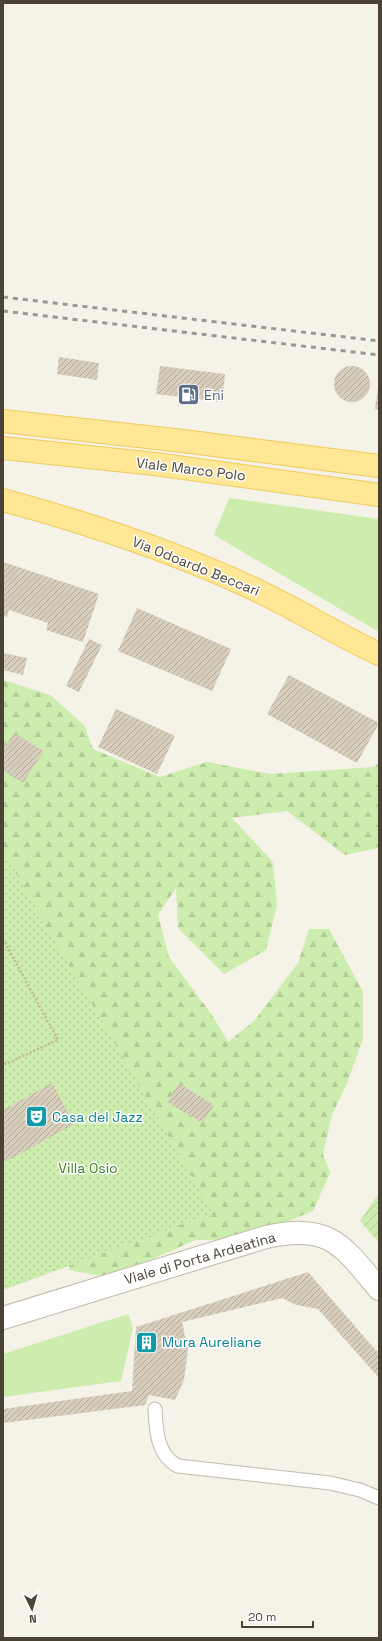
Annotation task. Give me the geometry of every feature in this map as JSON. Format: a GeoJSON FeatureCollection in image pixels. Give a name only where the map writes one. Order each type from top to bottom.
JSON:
{"type":"FeatureCollection","features":[{"type":"Feature","properties":{"kind":"main road","name":"Viale Marco Polo"},"geometry":{"type":"LineString","coordinates":[[3,421],[212,444],[379,466]]}},
{"type":"Feature","properties":{"kind":"main road","name":"Viale Marco Polo"},"geometry":{"type":"LineString","coordinates":[[3,448],[155,464],[379,495]]}},
{"type":"Feature","properties":{"kind":"main road","name":"Via Odoardo Beccari"},"geometry":{"type":"LineString","coordinates":[[3,500],[104,531],[185,559],[252,588],[291,607],[377,653]]}},
{"type":"Feature","properties":{"kind":"street","name":"Viale di Porta Ardeatina"},"geometry":{"type":"LineString","coordinates":[[3,1318],[266,1237],[288,1233],[315,1234],[336,1242],[350,1254],[379,1289]]}},
{"type":"Feature","properties":{"kind":"lane"},"geometry":{"type":"LineString","coordinates":[[155,1409],[157,1437],[161,1448],[171,1462],[178,1466],[330,1483],[360,1490],[379,1498]]}},
{"type":"Feature","properties":{"kind":"path"},"geometry":{"type":"LineString","coordinates":[[3,939],[58,1040],[3,1065]]}},
{"type":"Feature","properties":{"kind":"green space"},"geometry":{"type":"Polygon","coordinates":[[[229,498],[379,519],[379,632],[214,535],[229,498]]]}},
{"type":"Feature","properties":{"kind":"green space"},"geometry":{"type":"Polygon","coordinates":[[[3,680],[50,695],[84,725],[93,749],[160,777],[207,762],[270,774],[374,767],[379,762],[379,848],[345,855],[287,811],[232,818],[273,862],[277,905],[266,950],[224,974],[178,928],[176,888],[158,915],[169,957],[212,1015],[228,1042],[254,1021],[298,963],[309,929],[329,929],[363,992],[363,1039],[347,1083],[332,1115],[323,1154],[330,1173],[313,1211],[240,1240],[195,1240],[153,1259],[102,1276],[69,1270],[69,1216],[3,1021],[3,680]]]}},
{"type":"Feature","properties":{"kind":"green space","name":"Villa Osio"},"geometry":{"type":"Polygon","coordinates":[[[3,851],[213,1213],[3,1290],[3,851]]]}},
{"type":"Feature","properties":{"kind":"green space"},"geometry":{"type":"Polygon","coordinates":[[[379,1193],[379,1243],[360,1221],[379,1193]]]}},
{"type":"Feature","properties":{"kind":"green space"},"geometry":{"type":"Polygon","coordinates":[[[128,1314],[133,1328],[121,1381],[3,1397],[3,1354],[128,1314]]]}},
{"type":"Feature","properties":{"kind":"building"},"geometry":{"type":"Polygon","coordinates":[[[59,357],[99,363],[97,380],[57,374],[59,357]]]}},
{"type":"Feature","properties":{"kind":"building"},"geometry":{"type":"Polygon","coordinates":[[[160,366],[225,374],[222,402],[156,394],[160,366]]]}},
{"type":"Feature","properties":{"kind":"building"},"geometry":{"type":"Polygon","coordinates":[[[355,366],[365,371],[369,377],[369,391],[365,397],[359,401],[349,402],[339,397],[335,391],[334,381],[339,371],[345,367],[355,366]]]}},
{"type":"Feature","properties":{"kind":"building"},"geometry":{"type":"Polygon","coordinates":[[[379,388],[379,410],[375,409],[379,388]]]}},
{"type":"Feature","properties":{"kind":"building"},"geometry":{"type":"Polygon","coordinates":[[[3,562],[99,594],[83,642],[46,630],[48,623],[9,610],[7,617],[3,616],[3,562]]]}},
{"type":"Feature","properties":{"kind":"building"},"geometry":{"type":"Polygon","coordinates":[[[137,608],[231,649],[212,691],[118,651],[137,608]]]}},
{"type":"Feature","properties":{"kind":"building"},"geometry":{"type":"Polygon","coordinates":[[[89,639],[102,645],[79,692],[66,686],[89,639]]]}},
{"type":"Feature","properties":{"kind":"building"},"geometry":{"type":"Polygon","coordinates":[[[3,653],[27,658],[23,675],[3,670],[3,653]]]}},
{"type":"Feature","properties":{"kind":"building"},"geometry":{"type":"Polygon","coordinates":[[[289,675],[379,723],[357,763],[267,714],[289,675]]]}},
{"type":"Feature","properties":{"kind":"building"},"geometry":{"type":"Polygon","coordinates":[[[116,709],[175,736],[157,774],[98,747],[116,709]]]}},
{"type":"Feature","properties":{"kind":"building"},"geometry":{"type":"Polygon","coordinates":[[[14,733],[44,751],[23,783],[3,771],[3,750],[14,733]]]}},
{"type":"Feature","properties":{"kind":"building","name":"Casa del Jazz"},"geometry":{"type":"Polygon","coordinates":[[[52,1083],[74,1124],[3,1163],[3,1110],[52,1083]]]}},
{"type":"Feature","properties":{"kind":"building"},"geometry":{"type":"Polygon","coordinates":[[[179,1083],[214,1105],[203,1123],[167,1102],[179,1083]]]}},
{"type":"Feature","properties":{"kind":"building","name":"Mura Aureliane"},"geometry":{"type":"Polygon","coordinates":[[[308,1272],[379,1354],[379,1378],[318,1309],[296,1305],[282,1298],[182,1322],[188,1350],[184,1380],[175,1400],[149,1395],[145,1405],[3,1423],[3,1409],[132,1391],[136,1327],[308,1272]]]}},
{"type":"Feature","properties":{"kind":"railway"},"geometry":{"type":"LineString","coordinates":[[3,297],[379,341]]}},
{"type":"Feature","properties":{"kind":"railway"},"geometry":{"type":"LineString","coordinates":[[3,311],[379,355]]}},
{"type":"Feature","properties":{"kind":"place","name":"Eni"},"geometry":{"type":"Point","coordinates":[189,395]}},
{"type":"Feature","properties":{"kind":"place","name":"Casa del Jazz"},"geometry":{"type":"Point","coordinates":[37,1117]}},
{"type":"Feature","properties":{"kind":"place","name":"Mura Aureliane"},"geometry":{"type":"Point","coordinates":[146,1342]}}]}
